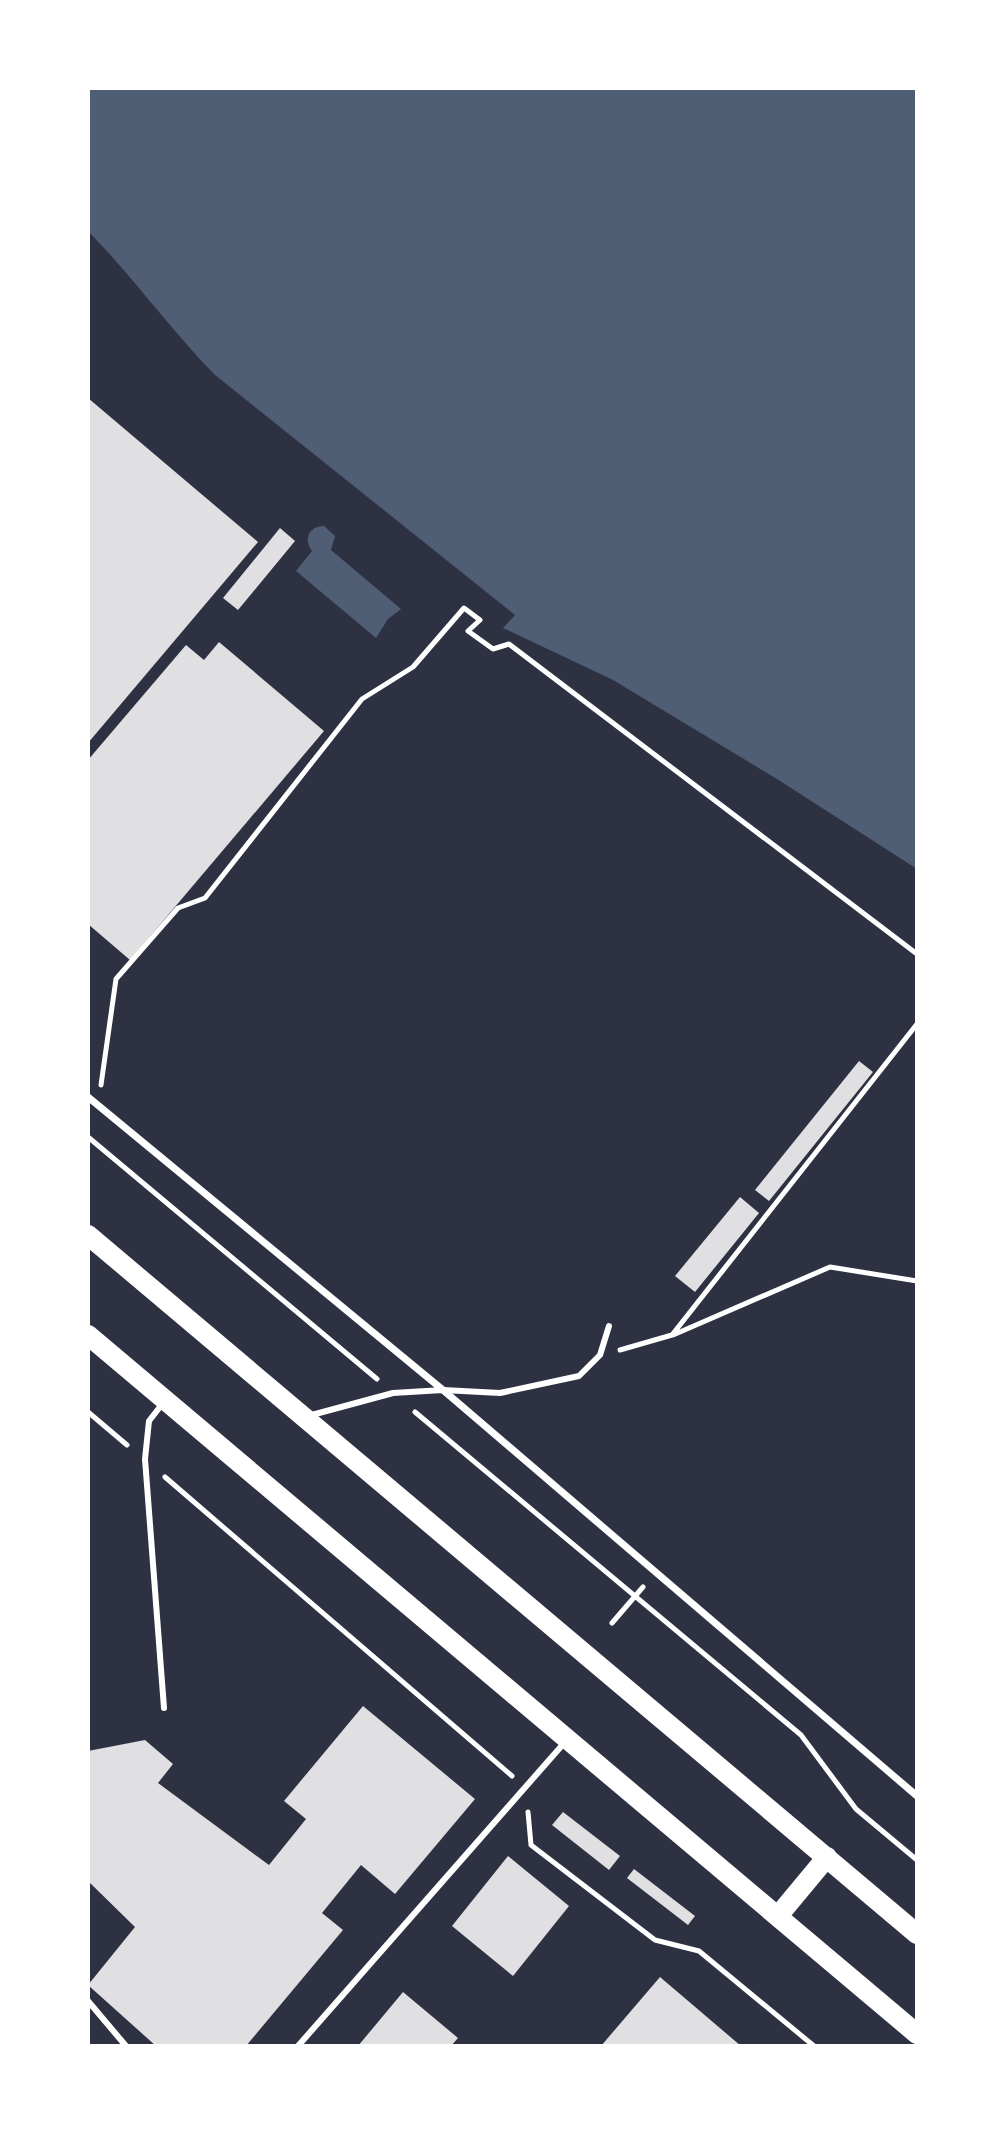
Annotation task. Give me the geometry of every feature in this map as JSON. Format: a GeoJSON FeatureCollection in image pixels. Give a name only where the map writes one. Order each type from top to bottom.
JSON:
{"type":"FeatureCollection","features":[{"type":"Feature","properties":{"kind":"main road"},"geometry":{"type":"LineString","coordinates":[[88,1235],[917,1934]]}},
{"type":"Feature","properties":{"kind":"main road"},"geometry":{"type":"LineString","coordinates":[[88,1335],[917,2034]]}},
{"type":"Feature","properties":{"kind":"main road"},"geometry":{"type":"LineString","coordinates":[[778,1916],[827,1857]]}},
{"type":"Feature","properties":{"kind":"street"},"geometry":{"type":"LineString","coordinates":[[88,1097],[443,1390],[917,1796]]}},
{"type":"Feature","properties":{"kind":"lane"},"geometry":{"type":"LineString","coordinates":[[303,1417],[393,1393],[443,1390],[500,1393],[579,1376],[600,1355],[609,1326]]}},
{"type":"Feature","properties":{"kind":"lane"},"geometry":{"type":"LineString","coordinates":[[164,1708],[145,1459],[149,1421],[165,1400]]}},
{"type":"Feature","properties":{"kind":"lane"},"geometry":{"type":"LineString","coordinates":[[298,2046],[567,1739]]}},
{"type":"Feature","properties":{"kind":"lane"},"geometry":{"type":"LineString","coordinates":[[88,2001],[126,2046]]}},
{"type":"Feature","properties":{"kind":"path"},"geometry":{"type":"LineString","coordinates":[[98,1104],[116,979],[178,908],[205,898],[362,699],[413,667],[464,608],[480,620],[468,631],[493,649],[509,644],[917,954]]}},
{"type":"Feature","properties":{"kind":"path"},"geometry":{"type":"LineString","coordinates":[[672,1335],[917,1024]]}},
{"type":"Feature","properties":{"kind":"path"},"geometry":{"type":"LineString","coordinates":[[88,1137],[801,1735],[856,1809],[917,1860]]}},
{"type":"Feature","properties":{"kind":"path"},"geometry":{"type":"LineString","coordinates":[[600,1355],[672,1335],[830,1267],[917,1281]]}},
{"type":"Feature","properties":{"kind":"path"},"geometry":{"type":"LineString","coordinates":[[88,1412],[526,1789],[531,1845],[655,1940],[699,1951],[814,2046]]}},
{"type":"Feature","properties":{"kind":"path"},"geometry":{"type":"LineString","coordinates":[[612,1623],[655,1573]]}},
{"type":"Feature","properties":{"kind":"water"},"geometry":{"type":"Polygon","coordinates":[[[88,88],[917,88],[917,869],[777,779],[613,680],[503,628],[515,615],[215,375],[88,231],[88,88]]]}},
{"type":"Feature","properties":{"kind":"water"},"geometry":{"type":"Polygon","coordinates":[[[324,526],[335,536],[331,550],[401,609],[388,619],[376,638],[296,571],[312,551],[309,534],[315,528],[324,526]]]}},
{"type":"Feature","properties":{"kind":"building"},"geometry":{"type":"Polygon","coordinates":[[[88,398],[258,542],[88,743],[88,398]]]}},
{"type":"Feature","properties":{"kind":"building"},"geometry":{"type":"Polygon","coordinates":[[[280,528],[295,541],[238,610],[223,598],[280,528]]]}},
{"type":"Feature","properties":{"kind":"building"},"geometry":{"type":"Polygon","coordinates":[[[219,642],[324,731],[130,960],[88,924],[88,760],[186,645],[204,660],[219,642]]]}},
{"type":"Feature","properties":{"kind":"building"},"geometry":{"type":"Polygon","coordinates":[[[859,1061],[873,1072],[769,1201],[755,1190],[859,1061]]]}},
{"type":"Feature","properties":{"kind":"building"},"geometry":{"type":"Polygon","coordinates":[[[740,1197],[759,1213],[695,1292],[675,1276],[740,1197]]]}},
{"type":"Feature","properties":{"kind":"building"},"geometry":{"type":"Polygon","coordinates":[[[363,1706],[475,1799],[395,1894],[361,1865],[322,1913],[343,1930],[246,2046],[156,2046],[88,1985],[135,1927],[88,1881],[88,1751],[145,1740],[173,1764],[158,1783],[269,1865],[306,1819],[284,1801],[363,1706]]]}},
{"type":"Feature","properties":{"kind":"building"},"geometry":{"type":"Polygon","coordinates":[[[563,1812],[620,1856],[609,1870],[552,1825],[563,1812]]]}},
{"type":"Feature","properties":{"kind":"building"},"geometry":{"type":"Polygon","coordinates":[[[508,1856],[569,1906],[513,1976],[452,1926],[508,1856]]]}},
{"type":"Feature","properties":{"kind":"building"},"geometry":{"type":"Polygon","coordinates":[[[634,1869],[695,1916],[688,1925],[627,1878],[634,1869]]]}},
{"type":"Feature","properties":{"kind":"building"},"geometry":{"type":"Polygon","coordinates":[[[660,1977],[741,2046],[601,2046],[660,1977]]]}},
{"type":"Feature","properties":{"kind":"building"},"geometry":{"type":"Polygon","coordinates":[[[403,1992],[458,2038],[451,2046],[358,2046],[403,1992]]]}}]}
